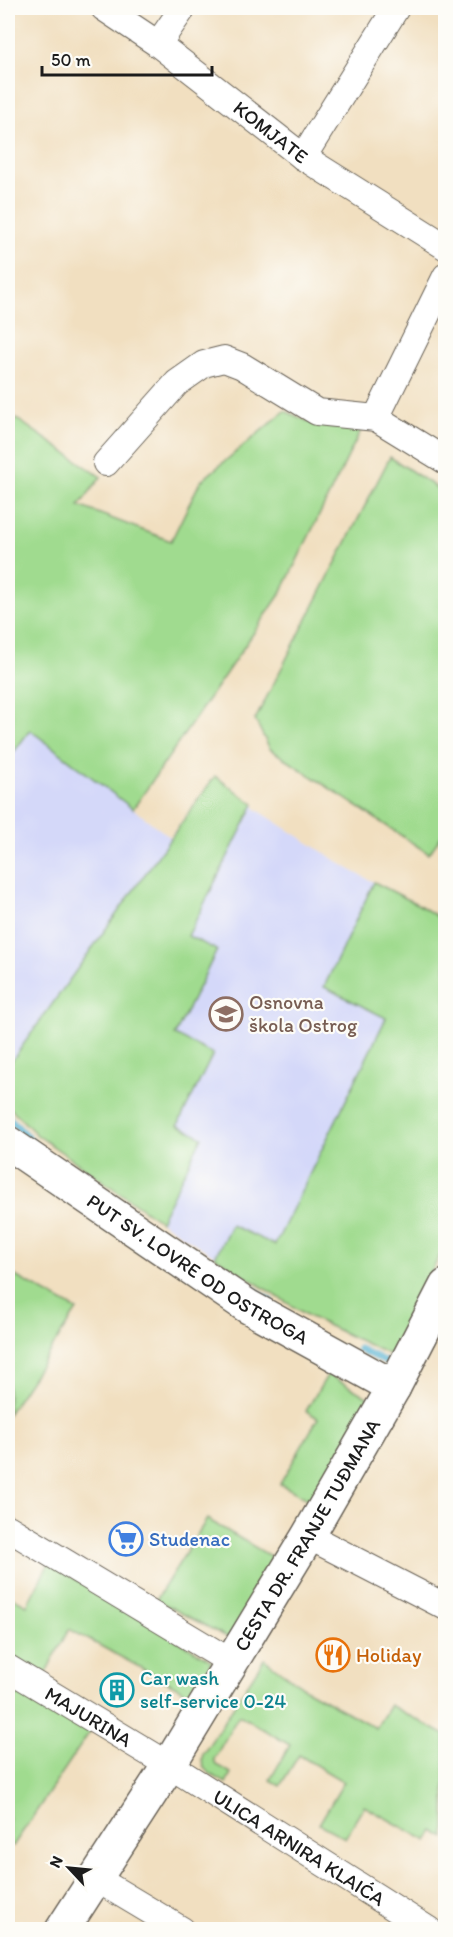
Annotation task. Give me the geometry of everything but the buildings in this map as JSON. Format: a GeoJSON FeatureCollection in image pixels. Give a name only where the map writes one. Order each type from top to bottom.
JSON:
{"type":"FeatureCollection","features":[{"type":"Feature","properties":{"kind":"main road","name":"PUT SV. LOVRE OD OSTROGA"},"geometry":{"type":"LineString","coordinates":[[8,1143],[247,1306],[394,1387]]}},
{"type":"Feature","properties":{"kind":"main road","name":"CESTA DR. FRANJE TUĐMANA"},"geometry":{"type":"LineString","coordinates":[[62,1929],[169,1765],[308,1536],[394,1387],[446,1286]]}},
{"type":"Feature","properties":{"kind":"street","name":"KOMJATE"},"geometry":{"type":"LineString","coordinates":[[104,8],[158,44],[303,157],[446,247]]}},
{"type":"Feature","properties":{"kind":"street"},"geometry":{"type":"LineString","coordinates":[[158,44],[183,8]]}},
{"type":"Feature","properties":{"kind":"street"},"geometry":{"type":"LineString","coordinates":[[303,157],[396,8]]}},
{"type":"Feature","properties":{"kind":"street"},"geometry":{"type":"LineString","coordinates":[[376,418],[446,276]]}},
{"type":"Feature","properties":{"kind":"street"},"geometry":{"type":"LineString","coordinates":[[106,463],[177,383],[204,364],[224,359],[242,366],[317,412],[376,418],[446,461]]}},
{"type":"Feature","properties":{"kind":"street"},"geometry":{"type":"LineString","coordinates":[[8,1528],[231,1662]]}},
{"type":"Feature","properties":{"kind":"street"},"geometry":{"type":"LineString","coordinates":[[308,1536],[446,1607]]}},
{"type":"Feature","properties":{"kind":"street","name":"MAJURINA"},"geometry":{"type":"LineString","coordinates":[[8,1668],[169,1765]]}},
{"type":"Feature","properties":{"kind":"street","name":"ULICA ARNIRA KLAIĆA"},"geometry":{"type":"LineString","coordinates":[[169,1765],[429,1929]]}},
{"type":"Feature","properties":{"kind":"street"},"geometry":{"type":"LineString","coordinates":[[95,1878],[182,1929]]}},
{"type":"Feature","properties":{"kind":"shaded area","name":"Osnovna škola Ostrog"},"geometry":{"type":"Polygon","coordinates":[[[30,730],[170,837],[215,776],[254,804],[256,809],[354,872],[419,905],[445,922],[445,1170],[361,1342],[308,1316],[160,1221],[37,1135],[8,1106],[8,760],[30,730]]]}},
{"type":"Feature","properties":{"kind":"green space"},"geometry":{"type":"Polygon","coordinates":[[[285,411],[312,423],[361,430],[281,593],[133,809],[30,730],[8,760],[8,413],[101,477],[79,506],[171,541],[200,482],[285,411]]]}},
{"type":"Feature","properties":{"kind":"green space"},"geometry":{"type":"Polygon","coordinates":[[[390,457],[445,493],[446,829],[429,854],[270,749],[255,720],[390,457]]]}},
{"type":"Feature","properties":{"kind":"green space"},"geometry":{"type":"Polygon","coordinates":[[[215,776],[254,804],[188,936],[217,950],[175,1035],[213,1054],[178,1125],[202,1137],[160,1221],[37,1135],[8,1106],[8,1066],[215,776]]]}},
{"type":"Feature","properties":{"kind":"green space"},"geometry":{"type":"Polygon","coordinates":[[[374,882],[446,922],[445,1245],[390,1355],[308,1316],[215,1257],[231,1225],[275,1245],[386,1018],[324,987],[374,882]]]}},
{"type":"Feature","properties":{"kind":"green space"},"geometry":{"type":"Polygon","coordinates":[[[8,1272],[77,1310],[8,1414],[8,1272]]]}},
{"type":"Feature","properties":{"kind":"green space"},"geometry":{"type":"Polygon","coordinates":[[[328,1374],[374,1401],[313,1502],[280,1484],[318,1418],[306,1411],[328,1374]]]}},
{"type":"Feature","properties":{"kind":"green space"},"geometry":{"type":"Polygon","coordinates":[[[207,1519],[277,1560],[229,1638],[156,1600],[207,1519]]]}},
{"type":"Feature","properties":{"kind":"green space"},"geometry":{"type":"Polygon","coordinates":[[[49,1563],[212,1661],[193,1696],[69,1629],[45,1674],[8,1654],[8,1595],[27,1605],[49,1563]]]}},
{"type":"Feature","properties":{"kind":"green space"},"geometry":{"type":"Polygon","coordinates":[[[264,1659],[307,1690],[376,1728],[390,1705],[445,1735],[445,1838],[433,1831],[427,1841],[364,1806],[345,1838],[319,1824],[344,1782],[299,1755],[280,1786],[270,1780],[290,1745],[239,1715],[214,1759],[216,1765],[231,1773],[226,1783],[208,1772],[203,1765],[203,1754],[264,1659]]]}},
{"type":"Feature","properties":{"kind":"green space"},"geometry":{"type":"Polygon","coordinates":[[[8,1679],[91,1730],[13,1846],[8,1844],[8,1679]]]}},
{"type":"Feature","properties":{"kind":"waterway"},"geometry":{"type":"LineString","coordinates":[[8,1117],[31,1141]]}},
{"type":"Feature","properties":{"kind":"waterway"},"geometry":{"type":"LineString","coordinates":[[222,1269],[270,1301]]}},
{"type":"Feature","properties":{"kind":"waterway"},"geometry":{"type":"LineString","coordinates":[[359,1349],[394,1366]]}},
{"type":"Feature","properties":{"kind":"place","name":"Osnovna škola Ostrog"},"geometry":{"type":"Point","coordinates":[226,1014]}},
{"type":"Feature","properties":{"kind":"place","name":"Studenac"},"geometry":{"type":"Point","coordinates":[126,1539]}},
{"type":"Feature","properties":{"kind":"place","name":"Holiday"},"geometry":{"type":"Point","coordinates":[333,1655]}},
{"type":"Feature","properties":{"kind":"place","name":"Car wash self-service 0-24"},"geometry":{"type":"Point","coordinates":[117,1690]}}]}
